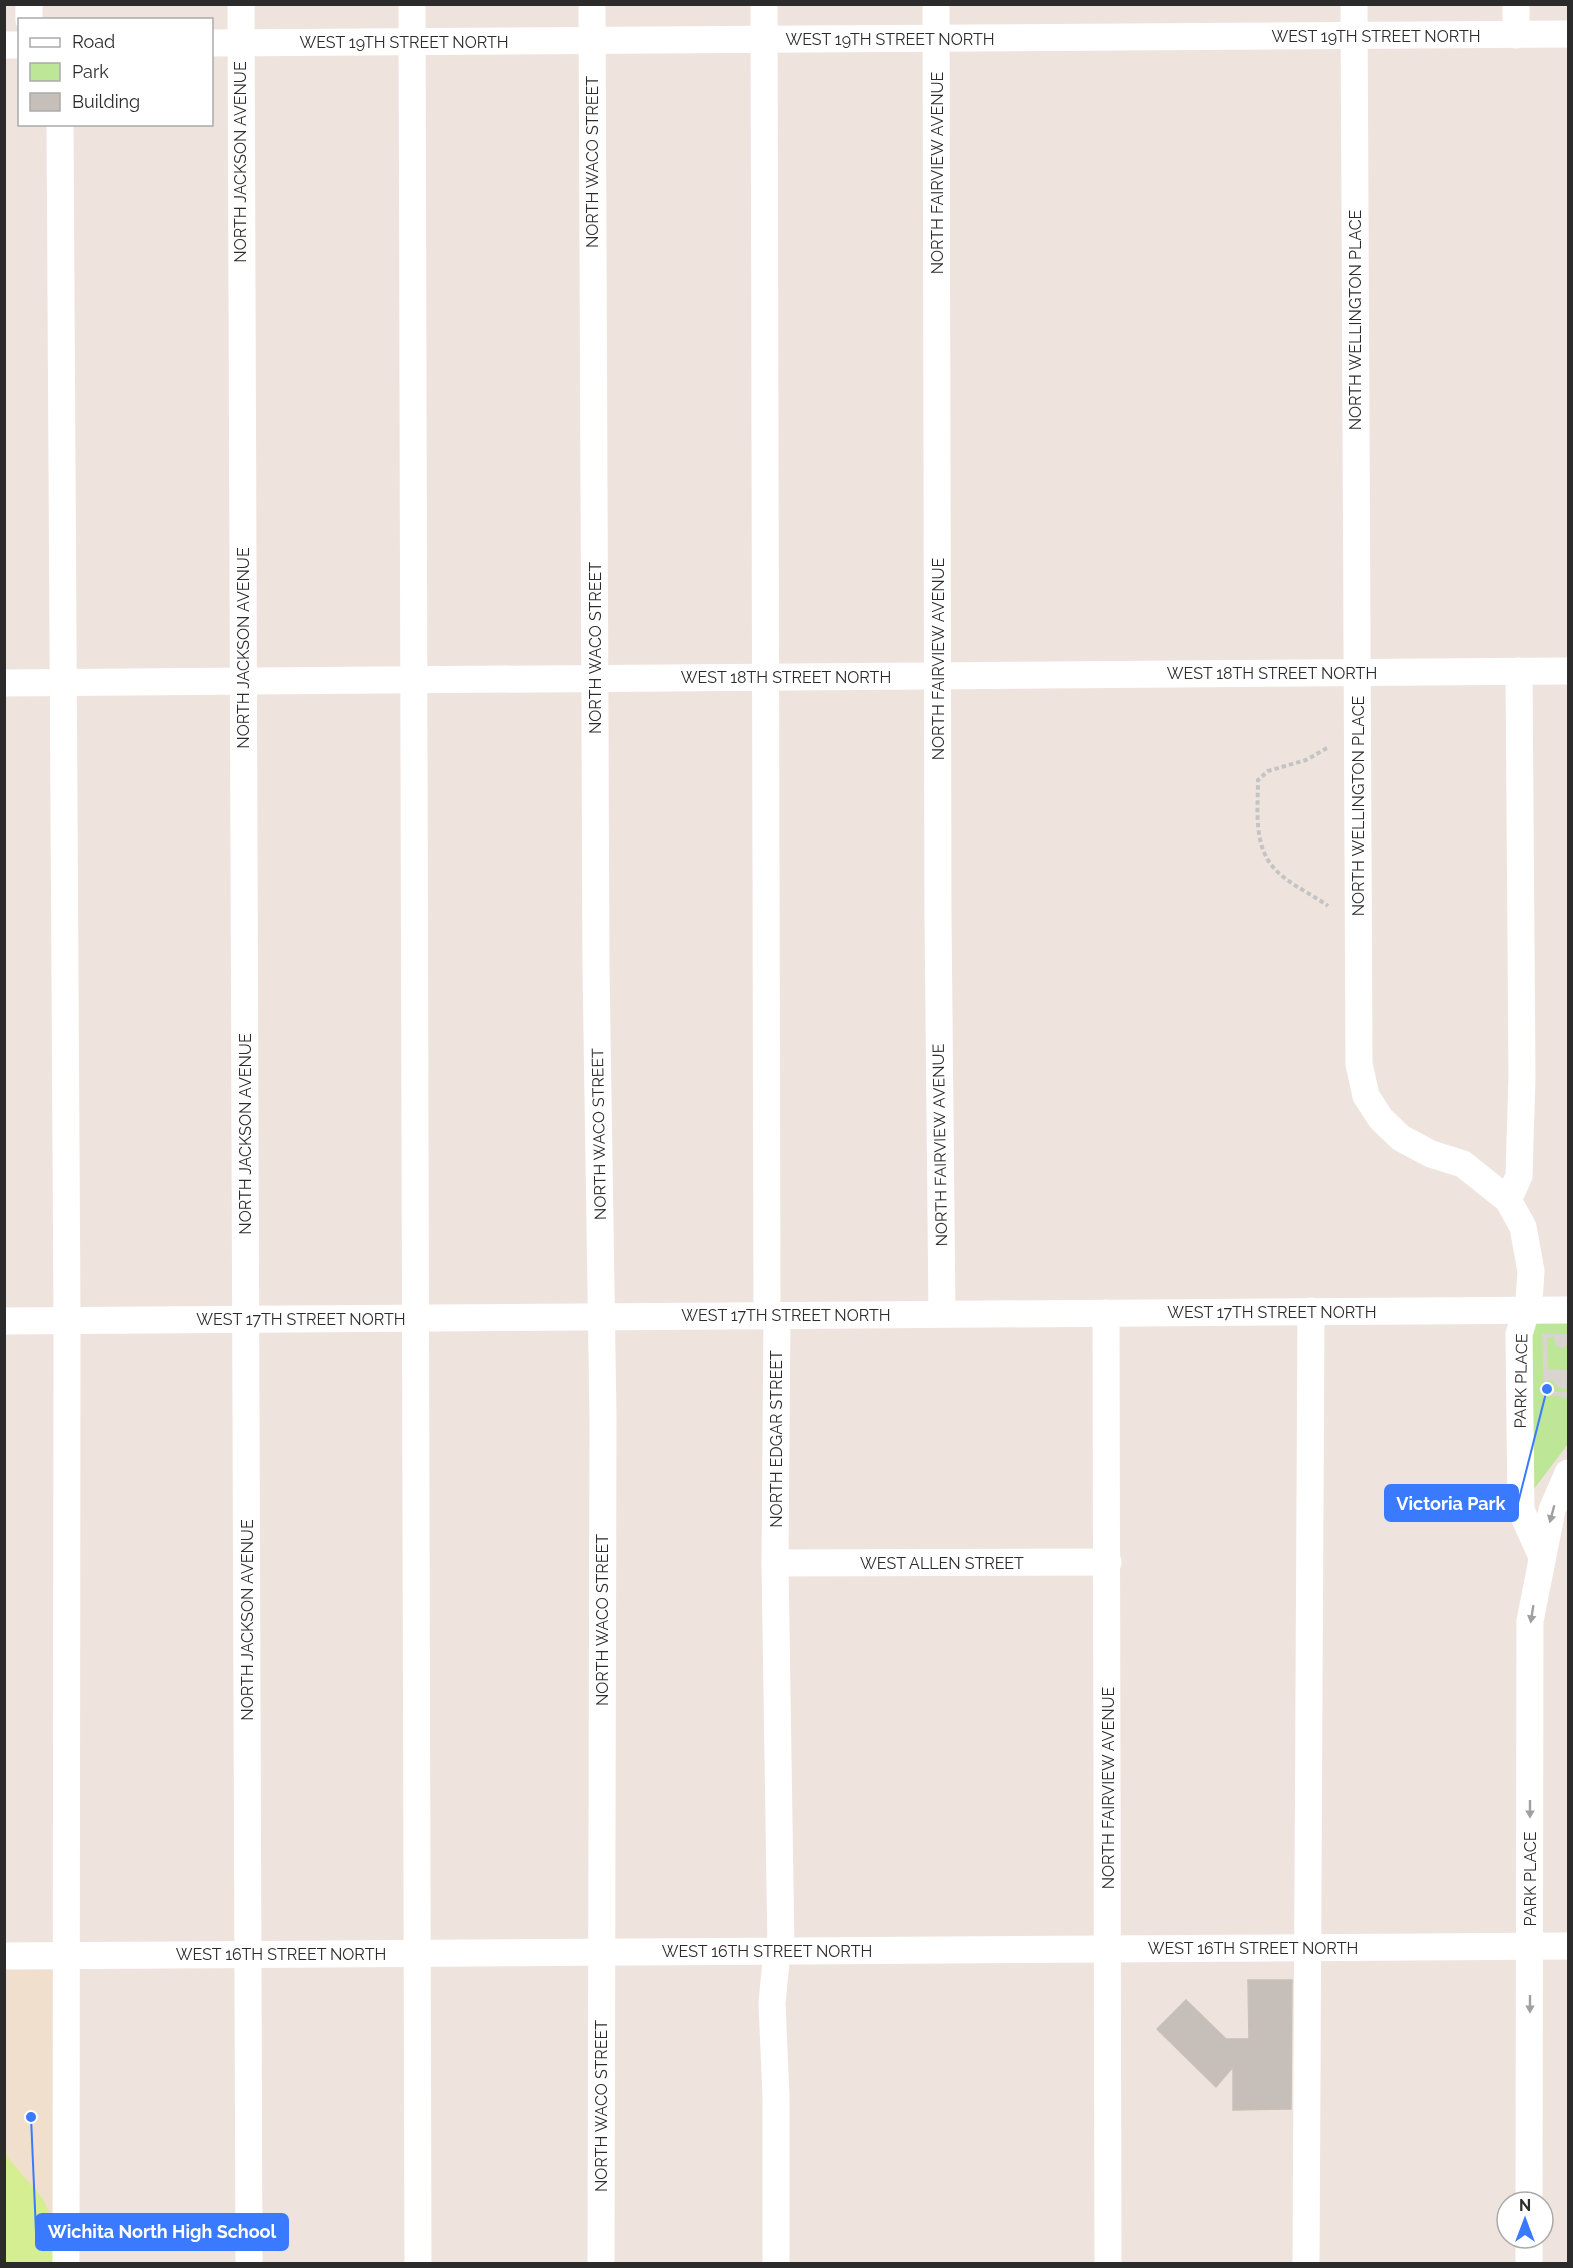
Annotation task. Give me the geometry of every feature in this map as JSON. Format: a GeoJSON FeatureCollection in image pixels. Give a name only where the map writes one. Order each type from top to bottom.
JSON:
{"type":"FeatureCollection","features":[{"type":"Feature","properties":{"kind":"street","name":"NORTH JACKSON AVENUE"},"geometry":{"type":"LineString","coordinates":[[241,4],[250,1954],[249,2264]]}},
{"type":"Feature","properties":{"kind":"street"},"geometry":{"type":"LineString","coordinates":[[412,4],[418,2264]]}},
{"type":"Feature","properties":{"kind":"street","name":"NORTH WACO STREET"},"geometry":{"type":"LineString","coordinates":[[592,4],[595,679],[602,1317],[601,2264]]}},
{"type":"Feature","properties":{"kind":"street","name":"NORTH EDGAR STREET"},"geometry":{"type":"LineString","coordinates":[[764,4],[765,677],[779,1951],[772,2003],[776,2108],[776,2264]]}},
{"type":"Feature","properties":{"kind":"street","name":"NORTH FAIRVIEW AVENUE"},"geometry":{"type":"LineString","coordinates":[[936,4],[942,1314]]}},
{"type":"Feature","properties":{"kind":"street","name":"NORTH WELLINGTON PLACE"},"geometry":{"type":"LineString","coordinates":[[1354,4],[1359,1064],[1366,1096],[1380,1119],[1401,1138],[1431,1154],[1463,1164],[1508,1200],[1523,1227],[1531,1271],[1526,1310]]}},
{"type":"Feature","properties":{"kind":"street"},"geometry":{"type":"LineString","coordinates":[[1516,4],[1516,35]]}},
{"type":"Feature","properties":{"kind":"street","name":"WEST 19TH STREET NORTH"},"geometry":{"type":"LineString","coordinates":[[213,43],[1569,34]]}},
{"type":"Feature","properties":{"kind":"street"},"geometry":{"type":"LineString","coordinates":[[60,126],[67,1320],[66,2264]]}},
{"type":"Feature","properties":{"kind":"street"},"geometry":{"type":"LineString","coordinates":[[1508,1200],[1519,1176],[1522,1077],[1519,671]]}},
{"type":"Feature","properties":{"kind":"street","name":"WEST 18TH STREET NORTH"},"geometry":{"type":"LineString","coordinates":[[4,683],[1569,671]]}},
{"type":"Feature","properties":{"kind":"street","name":"PARK PLACE"},"geometry":{"type":"LineString","coordinates":[[1526,1310],[1519,1334],[1521,1510],[1542,1557]]}},
{"type":"Feature","properties":{"kind":"street","name":"WEST 17TH STREET NORTH"},"geometry":{"type":"LineString","coordinates":[[4,1321],[1569,1310]]}},
{"type":"Feature","properties":{"kind":"street"},"geometry":{"type":"LineString","coordinates":[[1306,2264],[1311,1311]]}},
{"type":"Feature","properties":{"kind":"street","name":"NORTH FAIRVIEW AVENUE"},"geometry":{"type":"LineString","coordinates":[[1106,1313],[1108,2264]]}},
{"type":"Feature","properties":{"kind":"street","name":"PARK PLACE"},"geometry":{"type":"LineString","coordinates":[[1529,2190],[1530,1621],[1552,1510],[1569,1473]]}},
{"type":"Feature","properties":{"kind":"street","name":"WEST ALLEN STREET"},"geometry":{"type":"LineString","coordinates":[[775,1563],[1108,1562]]}},
{"type":"Feature","properties":{"kind":"street","name":"WEST 16TH STREET NORTH"},"geometry":{"type":"LineString","coordinates":[[4,1956],[1569,1946]]}},
{"type":"Feature","properties":{"kind":"path"},"geometry":{"type":"LineString","coordinates":[[1327,747],[1306,760],[1268,771],[1258,780],[1259,841],[1266,859],[1282,876],[1328,906]]}},
{"type":"Feature","properties":{"kind":"shaded area"},"geometry":{"type":"Polygon","coordinates":[[[1542,1334],[1568,1334],[1568,1345],[1562,1348],[1556,1346],[1554,1337],[1547,1338],[1548,1369],[1568,1370],[1566,1389],[1558,1388],[1552,1380],[1548,1380],[1548,1385],[1556,1392],[1568,1392],[1566,1398],[1550,1395],[1544,1388],[1542,1334]]]}},
{"type":"Feature","properties":{"kind":"shaded area"},"geometry":{"type":"Polygon","coordinates":[[[5,1970],[57,1970],[57,2263],[5,2264],[5,1970]]]}},
{"type":"Feature","properties":{"kind":"green space"},"geometry":{"type":"Polygon","coordinates":[[[1568,1321],[1568,1444],[1534,1489],[1531,1323],[1568,1321]]]}},
{"type":"Feature","properties":{"kind":"green space"},"geometry":{"type":"Polygon","coordinates":[[[4,2153],[43,2199],[57,2229],[57,2263],[5,2263],[4,2153]]]}},
{"type":"Feature","properties":{"kind":"building"},"geometry":{"type":"Polygon","coordinates":[[[1248,1980],[1292,1980],[1291,2109],[1233,2110],[1233,2067],[1216,2087],[1157,2029],[1186,2000],[1226,2039],[1249,2039],[1248,1980]]]}},
{"type":"Feature","properties":{"kind":"place","name":"Victoria Park"},"geometry":{"type":"Point","coordinates":[1547,1389]}},
{"type":"Feature","properties":{"kind":"place","name":"Wichita North High School"},"geometry":{"type":"Point","coordinates":[31,2117]}}]}
